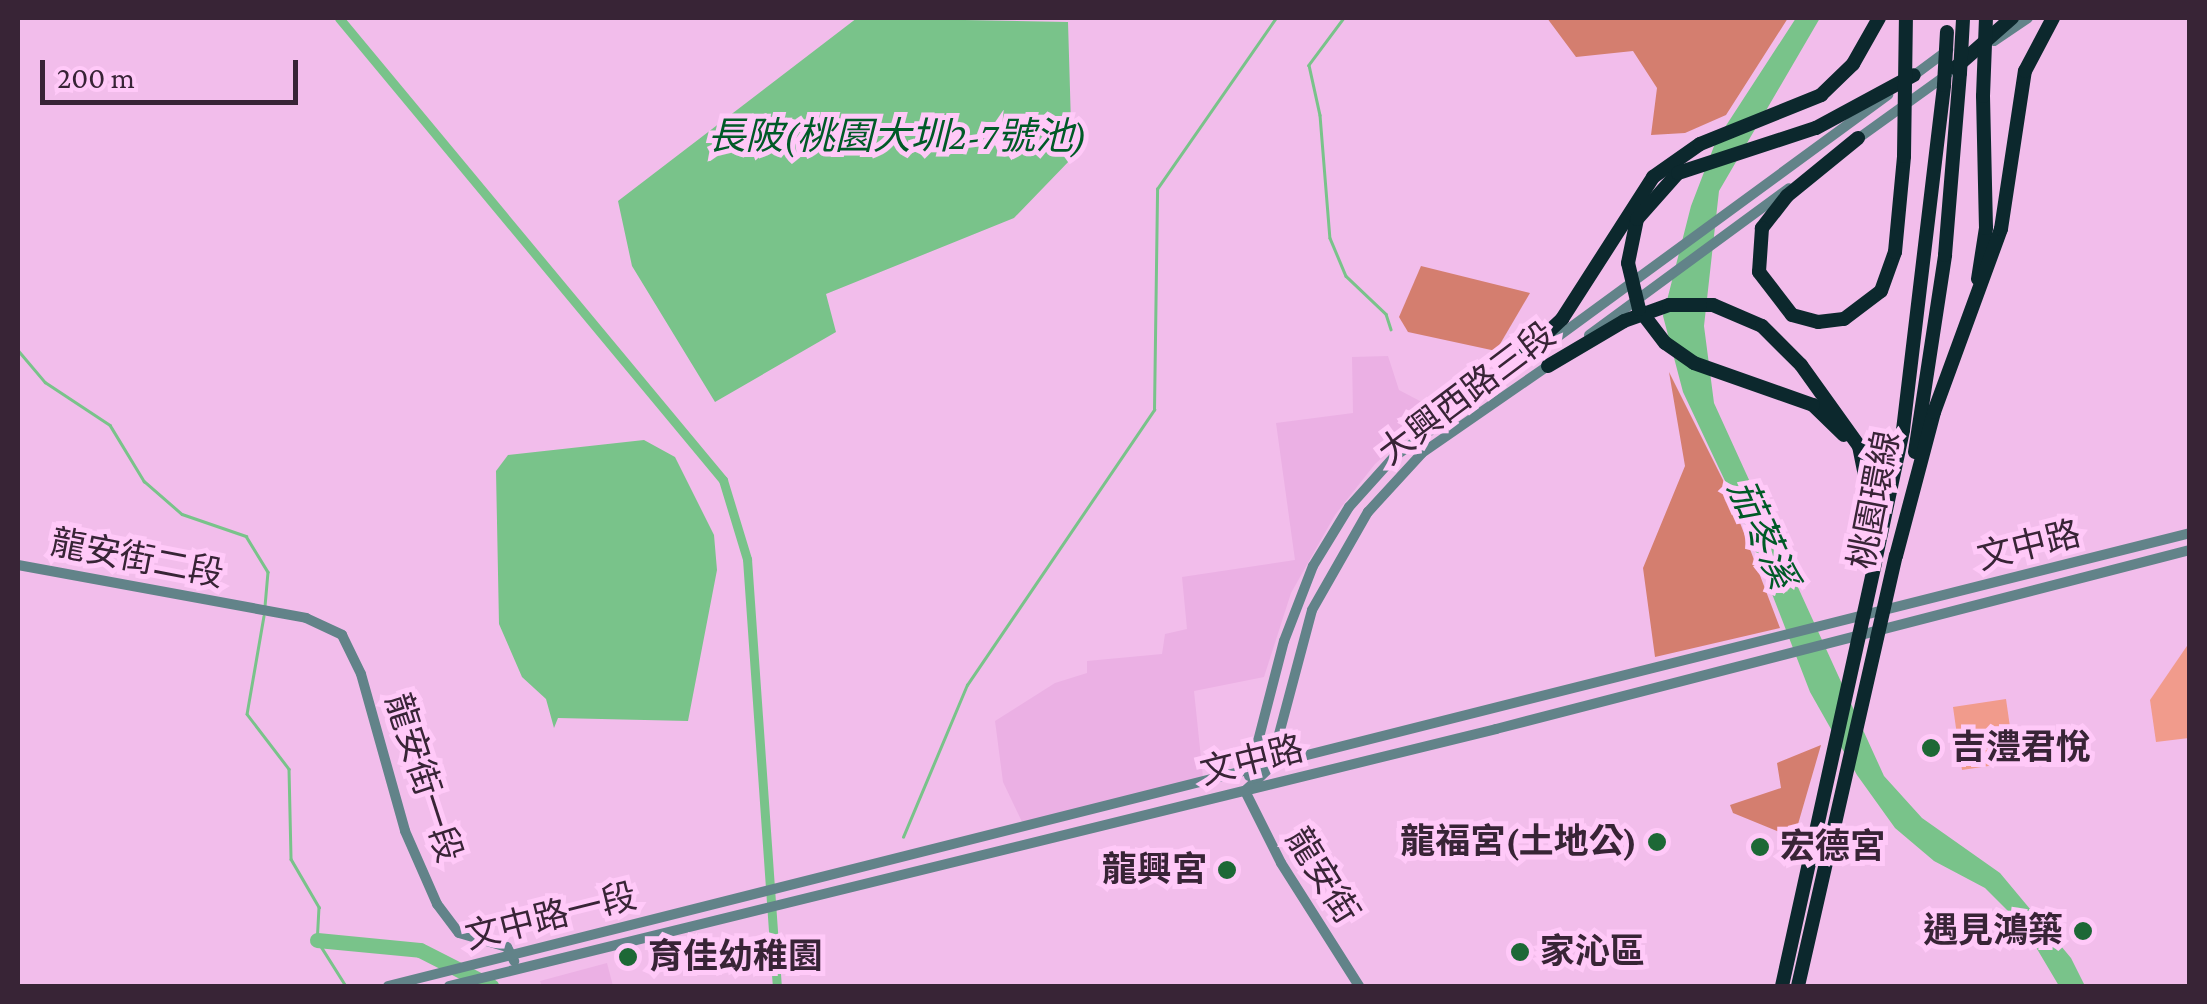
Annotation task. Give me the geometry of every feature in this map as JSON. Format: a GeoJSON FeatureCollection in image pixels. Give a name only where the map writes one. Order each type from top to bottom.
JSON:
{"type":"FeatureCollection","features":[{"type":"Feature","properties":{"kind":"highway"},"geometry":{"type":"LineString","coordinates":[[1487,389],[1562,319],[1632,202],[1664,166],[1700,144],[1777,117],[1830,88],[1864,49],[1880,18]]}},
{"type":"Feature","properties":{"kind":"highway"},"geometry":{"type":"LineString","coordinates":[[1858,138],[1775,208],[1758,240],[1763,284],[1778,304],[1806,320],[1844,319],[1881,291],[1895,252],[1904,156],[1906,18]]}},
{"type":"Feature","properties":{"kind":"highway","name":"桃園環線"},"geometry":{"type":"LineString","coordinates":[[1871,561],[1904,430],[1963,18]]}},
{"type":"Feature","properties":{"kind":"highway"},"geometry":{"type":"LineString","coordinates":[[1896,556],[1958,346],[1986,228],[1983,96],[1988,18]]}},
{"type":"Feature","properties":{"kind":"highway"},"geometry":{"type":"LineString","coordinates":[[1952,77],[2012,18]]}},
{"type":"Feature","properties":{"kind":"highway"},"geometry":{"type":"LineString","coordinates":[[1958,346],[2001,229],[2025,71],[2053,18]]}},
{"type":"Feature","properties":{"kind":"highway","name":"桃園環線"},"geometry":{"type":"LineString","coordinates":[[1798,986],[1896,556],[1945,255],[1952,77],[1947,25]]}},
{"type":"Feature","properties":{"kind":"highway"},"geometry":{"type":"LineString","coordinates":[[1869,496],[1848,440],[1812,405],[1694,363],[1665,343],[1640,309],[1628,264],[1637,219],[1678,173],[1816,128],[1914,76]]}},
{"type":"Feature","properties":{"kind":"highway"},"geometry":{"type":"LineString","coordinates":[[1548,366],[1624,321],[1669,304],[1724,308],[1774,335],[1848,424],[1864,460],[1871,561],[1861,625],[1782,986]]}},
{"type":"Feature","properties":{"kind":"street","name":"大興西路三段"},"geometry":{"type":"LineString","coordinates":[[1245,791],[1284,640],[1333,533],[1394,457],[1988,18]]}},
{"type":"Feature","properties":{"kind":"street","name":"大興西路三段"},"geometry":{"type":"LineString","coordinates":[[1270,768],[1312,610],[1368,512],[1422,453],[1548,366],[1858,138],[1952,77],[2028,18]]}},
{"type":"Feature","properties":{"kind":"street","name":"文中路"},"geometry":{"type":"LineString","coordinates":[[727,902],[2190,533]]}},
{"type":"Feature","properties":{"kind":"street","name":"文中路"},"geometry":{"type":"LineString","coordinates":[[729,918],[2190,550]]}},
{"type":"Feature","properties":{"kind":"street","name":"龍安街二段"},"geometry":{"type":"LineString","coordinates":[[18,565],[270,611]]}},
{"type":"Feature","properties":{"kind":"street","name":"龍安街一段"},"geometry":{"type":"LineString","coordinates":[[270,611],[342,635],[361,674],[405,831],[436,904],[459,934],[508,946],[514,955]]}},
{"type":"Feature","properties":{"kind":"street"},"geometry":{"type":"LineString","coordinates":[[1804,633],[1809,648]]}},
{"type":"Feature","properties":{"kind":"street"},"geometry":{"type":"LineString","coordinates":[[1245,791],[1270,768]]}},
{"type":"Feature","properties":{"kind":"street","name":"龍安街"},"geometry":{"type":"LineString","coordinates":[[1245,791],[1281,863],[1359,986]]}},
{"type":"Feature","properties":{"kind":"street"},"geometry":{"type":"LineString","coordinates":[[874,866],[878,879]]}},
{"type":"Feature","properties":{"kind":"street","name":"文中路一段"},"geometry":{"type":"LineString","coordinates":[[388,986],[727,902]]}},
{"type":"Feature","properties":{"kind":"street","name":"文中路一段"},"geometry":{"type":"LineString","coordinates":[[449,986],[729,918]]}},
{"type":"Feature","properties":{"kind":"street"},"geometry":{"type":"LineString","coordinates":[[512,970],[514,955]]}},
{"type":"Feature","properties":{"kind":"shaded area"},"geometry":{"type":"Polygon","coordinates":[[[1547,18],[1788,18],[1726,115],[1685,133],[1651,135],[1657,88],[1633,51],[1576,57],[1547,18]]]}},
{"type":"Feature","properties":{"kind":"shaded area"},"geometry":{"type":"Polygon","coordinates":[[[1421,266],[1530,293],[1496,351],[1408,332],[1399,317],[1421,266]]]}},
{"type":"Feature","properties":{"kind":"shaded area"},"geometry":{"type":"Polygon","coordinates":[[[1388,356],[1399,390],[1437,410],[1375,464],[1335,515],[1291,593],[1264,677],[1194,691],[1203,777],[1023,824],[1003,782],[995,721],[1055,683],[1087,673],[1087,661],[1162,654],[1165,634],[1187,629],[1182,577],[1295,560],[1276,423],[1353,413],[1352,357],[1388,356]]]}},
{"type":"Feature","properties":{"kind":"shaded area"},"geometry":{"type":"Polygon","coordinates":[[[1669,372],[1726,486],[1780,628],[1655,657],[1643,568],[1685,466],[1669,372]]]}},
{"type":"Feature","properties":{"kind":"shaded area"},"geometry":{"type":"Polygon","coordinates":[[[2189,643],[2189,738],[2156,742],[2150,700],[2189,643]]]}},
{"type":"Feature","properties":{"kind":"shaded area"},"geometry":{"type":"Polygon","coordinates":[[[2006,699],[2015,762],[1962,770],[1953,707],[2006,699]]]}},
{"type":"Feature","properties":{"kind":"shaded area"},"geometry":{"type":"Polygon","coordinates":[[[1821,745],[1794,838],[1733,813],[1730,805],[1781,788],[1777,763],[1821,745]]]}},
{"type":"Feature","properties":{"kind":"shaded area"},"geometry":{"type":"Polygon","coordinates":[[[607,963],[613,986],[542,986],[540,981],[607,963]]]}},
{"type":"Feature","properties":{"kind":"water","name":"長陂(桃園大圳2-7號池)"},"geometry":{"type":"Polygon","coordinates":[[[857,18],[1068,22],[1072,158],[1014,218],[826,294],[836,332],[715,402],[632,266],[618,201],[857,18]]]}},
{"type":"Feature","properties":{"kind":"water","name":"茄苳溪"},"geometry":{"type":"Polygon","coordinates":[[[1796,18],[1820,18],[1719,191],[1704,326],[1714,403],[1884,776],[1922,818],[2000,873],[2071,958],[2085,986],[2059,986],[2024,927],[1985,888],[1934,861],[1895,828],[1857,775],[1810,692],[1743,519],[1683,392],[1663,316],[1691,206],[1716,141],[1796,18]]]}},
{"type":"Feature","properties":{"kind":"water"},"geometry":{"type":"Polygon","coordinates":[[[644,440],[675,457],[714,535],[717,570],[688,721],[558,718],[554,728],[546,699],[522,677],[499,624],[496,471],[508,455],[644,440]]]}},
{"type":"Feature","properties":{"kind":"waterway"},"geometry":{"type":"LineString","coordinates":[[339,18],[723,480],[747,559],[777,986]]}},
{"type":"Feature","properties":{"kind":"waterway"},"geometry":{"type":"LineString","coordinates":[[903,837],[967,685],[1154,410],[1157,189],[1276,18]]}},
{"type":"Feature","properties":{"kind":"waterway"},"geometry":{"type":"LineString","coordinates":[[1344,18],[1309,65],[1320,115],[1330,238],[1346,276],[1386,314],[1391,329]]}},
{"type":"Feature","properties":{"kind":"waterway"},"geometry":{"type":"LineString","coordinates":[[18,350],[45,382],[110,425],[144,481],[182,514],[246,536],[268,572],[265,608]]}},
{"type":"Feature","properties":{"kind":"waterway"},"geometry":{"type":"LineString","coordinates":[[264,616],[247,714],[289,769],[291,859],[319,907],[317,940],[346,986]]}},
{"type":"Feature","properties":{"kind":"waterway"},"geometry":{"type":"LineString","coordinates":[[317,940],[420,950],[491,986]]}},
{"type":"Feature","properties":{"kind":"place","name":"吉澧君悅"},"geometry":{"type":"Point","coordinates":[1931,748]}},
{"type":"Feature","properties":{"kind":"place","name":"龍福宮(土地公)"},"geometry":{"type":"Point","coordinates":[1657,842]}},
{"type":"Feature","properties":{"kind":"place","name":"宏德宮"},"geometry":{"type":"Point","coordinates":[1760,847]}},
{"type":"Feature","properties":{"kind":"place","name":"龍興宮"},"geometry":{"type":"Point","coordinates":[1227,870]}},
{"type":"Feature","properties":{"kind":"place","name":"遇見鴻築"},"geometry":{"type":"Point","coordinates":[2083,931]}},
{"type":"Feature","properties":{"kind":"place","name":"家沁區"},"geometry":{"type":"Point","coordinates":[1520,952]}},
{"type":"Feature","properties":{"kind":"place","name":"育佳幼稚園"},"geometry":{"type":"Point","coordinates":[628,957]}}]}
